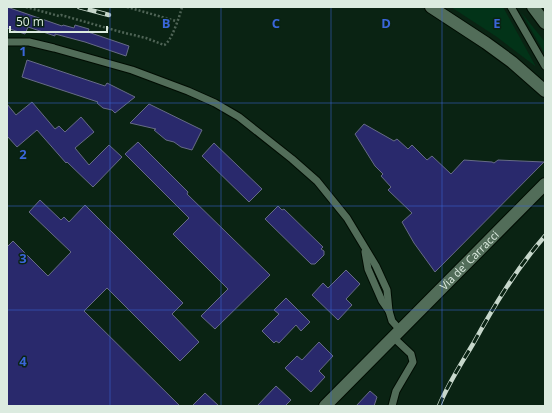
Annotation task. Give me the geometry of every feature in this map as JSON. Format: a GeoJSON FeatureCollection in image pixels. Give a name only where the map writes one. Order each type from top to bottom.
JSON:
{"type":"FeatureCollection","features":[{"type":"Feature","properties":{"kind":"street"},"geometry":{"type":"LineString","coordinates":[[431,7],[493,48],[512,62],[545,91]]}},
{"type":"Feature","properties":{"kind":"street"},"geometry":{"type":"LineString","coordinates":[[533,7],[545,23]]}},
{"type":"Feature","properties":{"kind":"street","name":"Via de' Carracci"},"geometry":{"type":"LineString","coordinates":[[325,406],[545,184]]}},
{"type":"Feature","properties":{"kind":"lane"},"geometry":{"type":"LineString","coordinates":[[511,7],[545,66]]}},
{"type":"Feature","properties":{"kind":"lane"},"geometry":{"type":"LineString","coordinates":[[7,42],[28,42],[132,70],[215,103],[239,117],[317,181],[347,218],[363,246],[368,269],[382,301],[389,311],[397,333],[411,354],[413,362],[396,391],[392,406]]}},
{"type":"Feature","properties":{"kind":"path"},"geometry":{"type":"LineString","coordinates":[[26,7],[146,38],[162,45],[167,44],[172,36],[182,7]]}},
{"type":"Feature","properties":{"kind":"path"},"geometry":{"type":"LineString","coordinates":[[127,7],[176,22]]}},
{"type":"Feature","properties":{"kind":"green space"},"geometry":{"type":"Polygon","coordinates":[[[451,7],[503,7],[535,66],[497,37],[451,7]]]}},
{"type":"Feature","properties":{"kind":"green space"},"geometry":{"type":"Polygon","coordinates":[[[521,12],[545,42],[545,54],[521,12]]]}},
{"type":"Feature","properties":{"kind":"building"},"geometry":{"type":"Polygon","coordinates":[[[7,7],[62,26],[74,28],[75,25],[89,29],[88,32],[129,46],[126,56],[85,42],[55,34],[55,36],[28,27],[25,34],[7,28],[7,7]]]}},
{"type":"Feature","properties":{"kind":"building"},"geometry":{"type":"Polygon","coordinates":[[[27,60],[105,86],[107,83],[135,97],[115,113],[112,110],[103,108],[97,103],[98,102],[22,77],[27,60]]]}},
{"type":"Feature","properties":{"kind":"building"},"geometry":{"type":"Polygon","coordinates":[[[32,102],[55,129],[59,126],[65,132],[81,117],[94,132],[75,148],[89,165],[109,145],[122,157],[93,187],[67,162],[66,163],[37,130],[17,147],[7,136],[7,104],[16,115],[32,102]]]}},
{"type":"Feature","properties":{"kind":"building"},"geometry":{"type":"Polygon","coordinates":[[[149,104],[202,130],[192,150],[166,140],[154,130],[156,129],[130,123],[149,104]]]}},
{"type":"Feature","properties":{"kind":"building"},"geometry":{"type":"Polygon","coordinates":[[[364,124],[394,141],[397,139],[408,149],[412,145],[427,160],[432,156],[451,174],[464,160],[494,163],[498,160],[544,162],[435,272],[414,243],[402,222],[412,213],[388,190],[391,187],[381,176],[383,174],[375,166],[355,134],[364,124]]]}},
{"type":"Feature","properties":{"kind":"building"},"geometry":{"type":"Polygon","coordinates":[[[138,142],[188,192],[187,194],[270,275],[215,329],[201,316],[228,289],[173,234],[189,218],[125,154],[138,142]]]}},
{"type":"Feature","properties":{"kind":"building"},"geometry":{"type":"Polygon","coordinates":[[[214,143],[262,189],[249,202],[202,156],[214,143]]]}},
{"type":"Feature","properties":{"kind":"building"},"geometry":{"type":"Polygon","coordinates":[[[40,200],[61,220],[64,217],[69,222],[85,205],[183,303],[172,314],[199,342],[180,361],[107,288],[84,311],[180,406],[7,406],[7,247],[13,241],[48,276],[71,252],[29,212],[40,200]]]}},
{"type":"Feature","properties":{"kind":"building"},"geometry":{"type":"Polygon","coordinates":[[[278,206],[282,210],[284,209],[323,247],[321,249],[324,251],[324,255],[315,264],[311,264],[265,219],[278,206]]]}},
{"type":"Feature","properties":{"kind":"building"},"geometry":{"type":"Polygon","coordinates":[[[346,270],[360,284],[346,299],[352,305],[338,320],[312,295],[323,283],[328,288],[346,270]]]}},
{"type":"Feature","properties":{"kind":"building"},"geometry":{"type":"Polygon","coordinates":[[[286,298],[310,322],[301,331],[296,325],[279,343],[276,341],[274,343],[262,331],[279,314],[274,310],[286,298]]]}},
{"type":"Feature","properties":{"kind":"building"},"geometry":{"type":"Polygon","coordinates":[[[319,342],[333,356],[319,371],[325,377],[311,392],[285,368],[297,356],[302,360],[319,342]]]}},
{"type":"Feature","properties":{"kind":"building"},"geometry":{"type":"Polygon","coordinates":[[[276,386],[291,400],[285,406],[257,406],[276,386]]]}},
{"type":"Feature","properties":{"kind":"building"},"geometry":{"type":"Polygon","coordinates":[[[370,391],[377,397],[374,406],[356,406],[370,391]]]}},
{"type":"Feature","properties":{"kind":"building"},"geometry":{"type":"Polygon","coordinates":[[[205,393],[219,406],[192,406],[205,393]]]}},
{"type":"Feature","properties":{"kind":"railway"},"geometry":{"type":"LineString","coordinates":[[79,7],[109,15]]}},
{"type":"Feature","properties":{"kind":"railway"},"geometry":{"type":"LineString","coordinates":[[439,406],[446,390],[497,302],[524,261],[545,236]]}}]}
